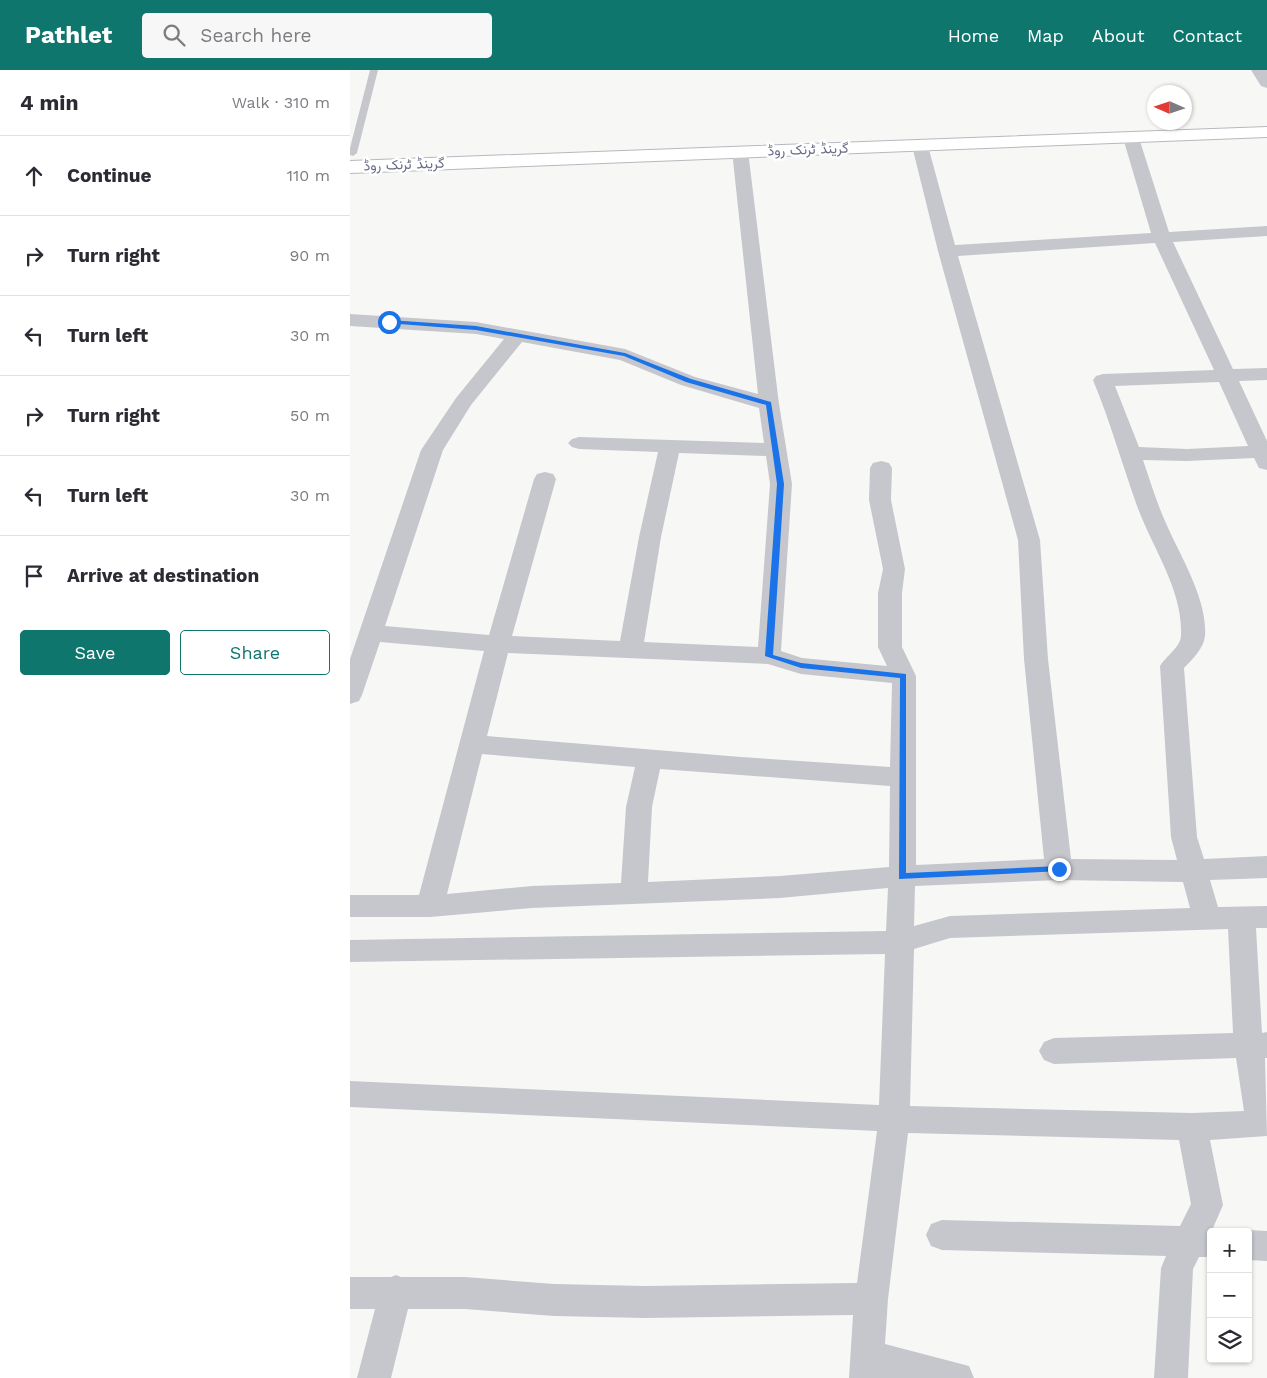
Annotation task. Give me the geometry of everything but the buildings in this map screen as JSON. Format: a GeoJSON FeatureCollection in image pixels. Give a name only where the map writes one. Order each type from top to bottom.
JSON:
{"type":"FeatureCollection","features":[{"type":"Feature","properties":{"kind":"highway"},"geometry":{"type":"LineString","coordinates":[[1192,120],[1267,116]]}},
{"type":"Feature","properties":{"kind":"highway","name":"گرینڈ ٹرنک روڈ"},"geometry":{"type":"LineString","coordinates":[[351,158],[1147,121]]}},
{"type":"Feature","properties":{"kind":"highway","name":"گرینڈ ٹرنک روڈ"},"geometry":{"type":"LineString","coordinates":[[351,158],[920,146],[1267,132]]}},
{"type":"Feature","properties":{"kind":"street"},"geometry":{"type":"LineString","coordinates":[[1259,70],[1267,83]]}},
{"type":"Feature","properties":{"kind":"street"},"geometry":{"type":"LineString","coordinates":[[1131,138],[1162,238],[1265,455],[1131,454]]}},
{"type":"Feature","properties":{"kind":"street"},"geometry":{"type":"LineString","coordinates":[[920,146],[947,251],[1029,540],[1036,660],[1059,869]]}},
{"type":"Feature","properties":{"kind":"street"},"geometry":{"type":"LineString","coordinates":[[740,151],[769,404],[781,484],[769,656]]}},
{"type":"Feature","properties":{"kind":"street"},"geometry":{"type":"LineString","coordinates":[[947,251],[1267,231]]}},
{"type":"Feature","properties":{"kind":"street"},"geometry":{"type":"LineString","coordinates":[[350,320],[476,328],[625,355],[688,381],[769,404]]}},
{"type":"Feature","properties":{"kind":"street"},"geometry":{"type":"LineString","coordinates":[[350,695],[432,450],[463,402],[518,336]]}},
{"type":"Feature","properties":{"kind":"street"},"geometry":{"type":"LineString","coordinates":[[1206,918],[1195,870],[1184,837],[1172,666],[1184,653],[1193,637],[1190,607],[1148,507],[1115,407],[1103,380],[1267,374]]}},
{"type":"Feature","properties":{"kind":"street"},"geometry":{"type":"LineString","coordinates":[[579,443],[776,450]]}},
{"type":"Feature","properties":{"kind":"street"},"geometry":{"type":"LineString","coordinates":[[631,650],[650,536],[670,446]]}},
{"type":"Feature","properties":{"kind":"street"},"geometry":{"type":"LineString","coordinates":[[881,468],[880,500],[894,569],[890,593],[890,647],[904,676],[902,876],[894,1118],[871,1299],[867,1367],[956,1378]]}},
{"type":"Feature","properties":{"kind":"street"},"geometry":{"type":"LineString","coordinates":[[430,906],[498,644],[545,479]]}},
{"type":"Feature","properties":{"kind":"street"},"geometry":{"type":"LineString","coordinates":[[370,633],[498,644],[769,656],[801,666],[904,676]]}},
{"type":"Feature","properties":{"kind":"street"},"geometry":{"type":"LineString","coordinates":[[472,744],[812,773],[903,777]]}},
{"type":"Feature","properties":{"kind":"street"},"geometry":{"type":"LineString","coordinates":[[634,893],[636,847],[644,776],[650,758]]}},
{"type":"Feature","properties":{"kind":"street"},"geometry":{"type":"LineString","coordinates":[[350,906],[430,906],[532,897],[780,887],[902,876],[1059,869],[1195,870],[1267,867]]}},
{"type":"Feature","properties":{"kind":"street"},"geometry":{"type":"LineString","coordinates":[[350,951],[900,942],[950,927],[1254,917],[1257,1045],[1262,1124],[1192,1127],[944,1121],[350,1094]]}},
{"type":"Feature","properties":{"kind":"street"},"geometry":{"type":"LineString","coordinates":[[1054,1051],[1257,1045]]}},
{"type":"Feature","properties":{"kind":"street"},"geometry":{"type":"LineString","coordinates":[[1171,1378],[1177,1268],[1200,1242],[1207,1205],[1192,1127]]}},
{"type":"Feature","properties":{"kind":"street"},"geometry":{"type":"LineString","coordinates":[[942,1235],[1200,1242]]}},
{"type":"Feature","properties":{"kind":"street"},"geometry":{"type":"LineString","coordinates":[[1252,1244],[1267,1246]]}},
{"type":"Feature","properties":{"kind":"street"},"geometry":{"type":"LineString","coordinates":[[350,1293],[396,1291],[636,1302],[871,1299]]}},
{"type":"Feature","properties":{"kind":"street"},"geometry":{"type":"LineString","coordinates":[[374,1378],[396,1291]]}},
{"type":"Feature","properties":{"kind":"lane"},"geometry":{"type":"LineString","coordinates":[[351,158],[374,70]]}},
{"type":"Feature","properties":{"kind":"route"},"geometry":{"type":"LineString","coordinates":[[389,322],[476,328],[625,355],[688,381],[769,404],[781,484],[769,656],[801,666],[904,676],[902,876],[1059,869]]}}]}
